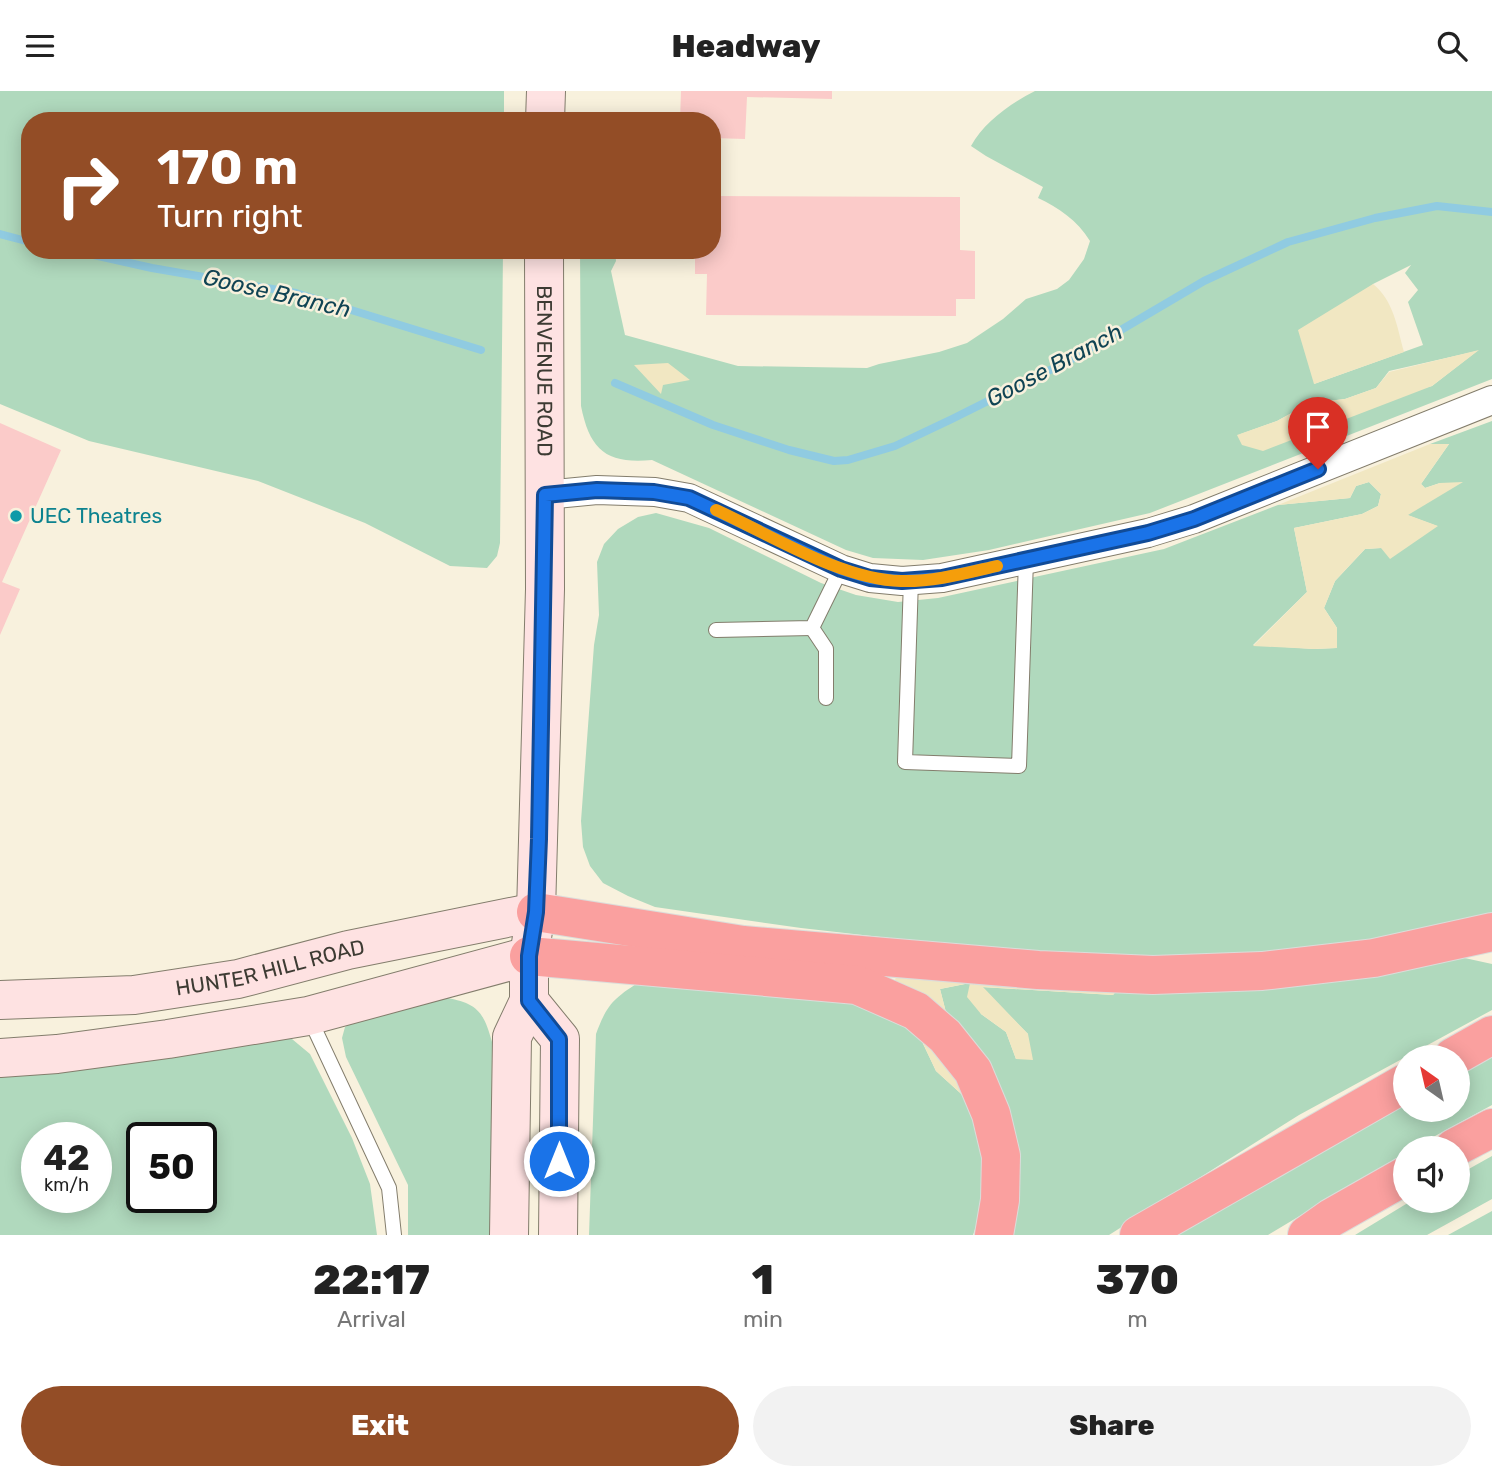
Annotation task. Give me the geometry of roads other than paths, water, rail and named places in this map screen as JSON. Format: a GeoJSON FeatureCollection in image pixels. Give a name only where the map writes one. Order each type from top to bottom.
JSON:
{"type":"FeatureCollection","features":[{"type":"Feature","properties":{"kind":"highway"},"geometry":{"type":"LineString","coordinates":[[536,912],[743,945],[1038,971],[1153,975],[1262,971],[1374,958],[1492,932]]}},
{"type":"Feature","properties":{"kind":"highway"},"geometry":{"type":"LineString","coordinates":[[529,956],[857,985],[916,1011],[946,1037],[973,1071],[990,1114],[1001,1156],[1000,1200],[994,1235]]}},
{"type":"Feature","properties":{"kind":"highway"},"geometry":{"type":"LineString","coordinates":[[1470,1047],[1492,1035]]}},
{"type":"Feature","properties":{"kind":"highway"},"geometry":{"type":"LineString","coordinates":[[1139,1235],[1393,1090]]}},
{"type":"Feature","properties":{"kind":"highway"},"geometry":{"type":"LineString","coordinates":[[1470,1140],[1492,1128]]}},
{"type":"Feature","properties":{"kind":"highway"},"geometry":{"type":"LineString","coordinates":[[1307,1235],[1393,1183]]}},
{"type":"Feature","properties":{"kind":"main road"},"geometry":{"type":"LineString","coordinates":[[545,112],[546,91]]}},
{"type":"Feature","properties":{"kind":"main road","name":"BENVENUE ROAD"},"geometry":{"type":"LineString","coordinates":[[529,1001],[529,956],[536,912],[544,600],[544,259]]}},
{"type":"Feature","properties":{"kind":"main road","name":"HUNTER HILL ROAD"},"geometry":{"type":"LineString","coordinates":[[0,1000],[134,995],[238,979],[348,950],[536,912]]}},
{"type":"Feature","properties":{"kind":"main road"},"geometry":{"type":"LineString","coordinates":[[0,1058],[94,1049],[308,1016],[529,956]]}},
{"type":"Feature","properties":{"kind":"main road"},"geometry":{"type":"LineString","coordinates":[[509,1235],[512,1037],[529,1001],[559,1039],[558,1235]]}},
{"type":"Feature","properties":{"kind":"street"},"geometry":{"type":"LineString","coordinates":[[545,495],[597,490],[654,492],[689,498],[841,569],[870,578],[942,578],[1148,533],[1194,519],[1492,400]]}},
{"type":"Feature","properties":{"kind":"lane"},"geometry":{"type":"LineString","coordinates":[[911,580],[905,762],[1019,766],[1026,560]]}},
{"type":"Feature","properties":{"kind":"lane"},"geometry":{"type":"LineString","coordinates":[[812,628],[841,569]]}},
{"type":"Feature","properties":{"kind":"lane"},"geometry":{"type":"LineString","coordinates":[[716,629],[812,628]]}},
{"type":"Feature","properties":{"kind":"lane"},"geometry":{"type":"LineString","coordinates":[[812,628],[826,649],[826,698]]}},
{"type":"Feature","properties":{"kind":"lane"},"geometry":{"type":"LineString","coordinates":[[308,1016],[389,1188],[394,1235]]}},
{"type":"Feature","properties":{"kind":"waterway","name":"Goose Branch"},"geometry":{"type":"LineString","coordinates":[[615,383],[713,425],[789,450],[834,461],[848,460],[895,446],[952,419],[1070,360],[1204,281],[1288,242],[1375,218],[1437,206],[1492,212]]}},
{"type":"Feature","properties":{"kind":"waterway","name":"Goose Branch"},"geometry":{"type":"LineString","coordinates":[[0,234],[21,240]]}},
{"type":"Feature","properties":{"kind":"waterway","name":"Goose Branch"},"geometry":{"type":"LineString","coordinates":[[112,259],[296,293],[481,350]]}},
{"type":"Feature","properties":{"kind":"place","name":"UEC Theatres"},"geometry":{"type":"Point","coordinates":[16,516]}}]}
